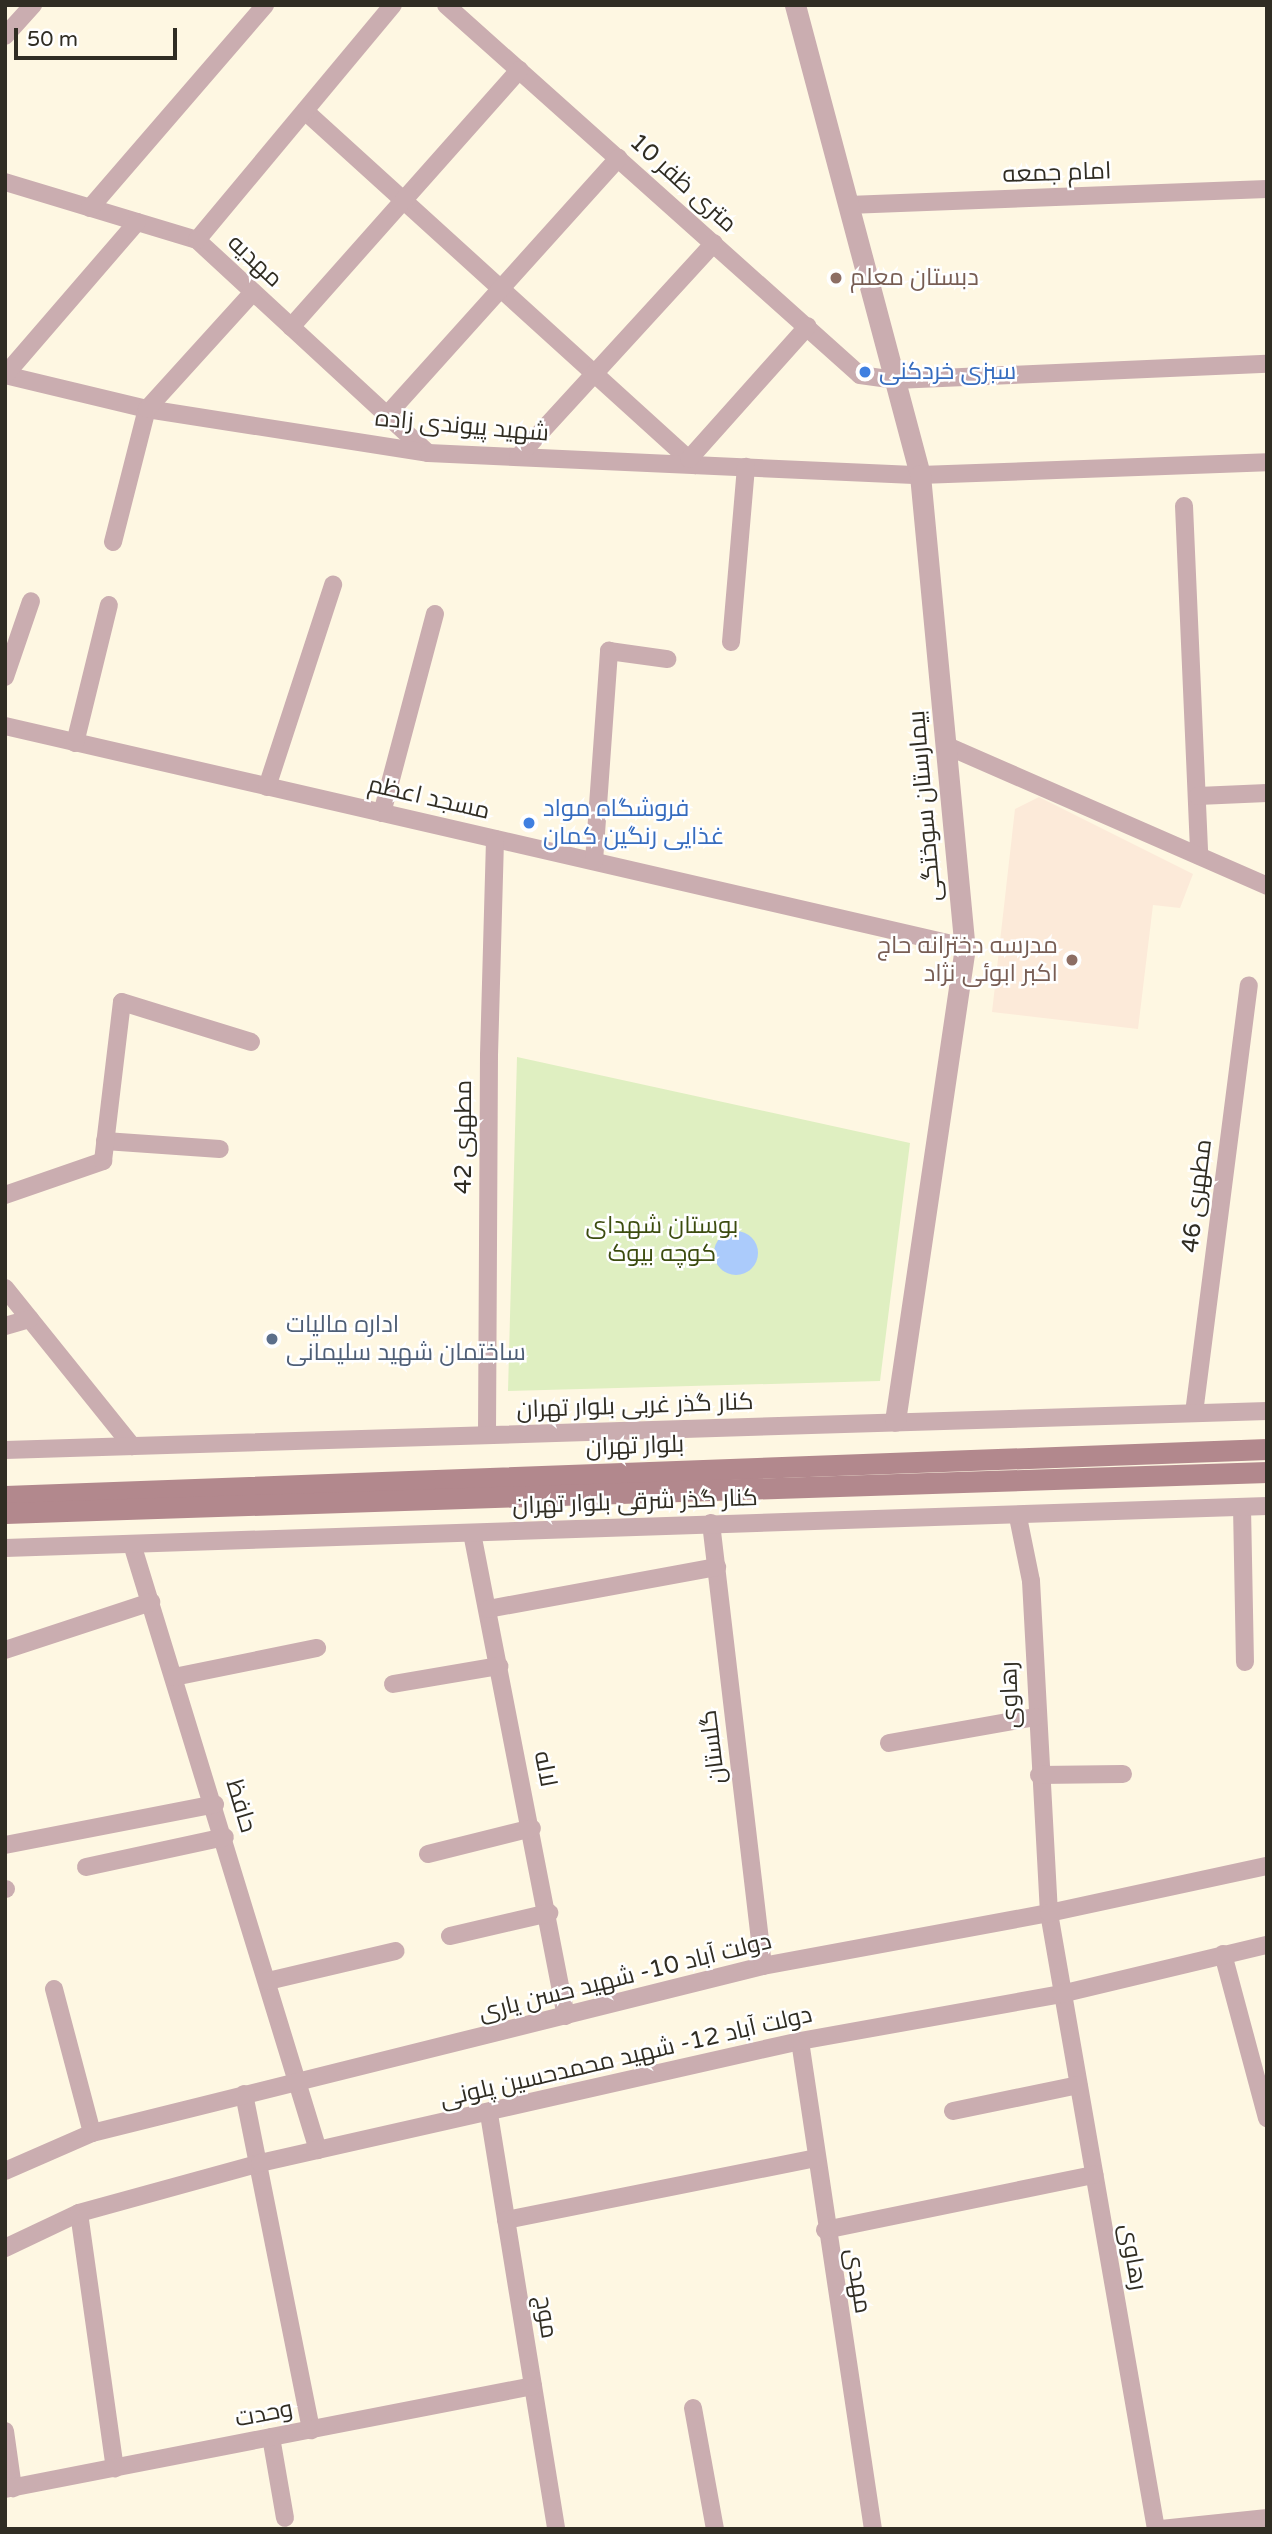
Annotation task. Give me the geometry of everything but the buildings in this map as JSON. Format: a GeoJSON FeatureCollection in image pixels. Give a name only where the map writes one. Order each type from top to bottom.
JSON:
{"type":"FeatureCollection","features":[{"type":"Feature","properties":{"kind":"main road","name":"بلوار تهران"},"geometry":{"type":"LineString","coordinates":[[5,1496],[1267,1449]]}},
{"type":"Feature","properties":{"kind":"main road","name":"بلوار تهران"},"geometry":{"type":"LineString","coordinates":[[5,1513],[1267,1472]]}},
{"type":"Feature","properties":{"kind":"street"},"geometry":{"type":"LineString","coordinates":[[5,36],[33,5]]}},
{"type":"Feature","properties":{"kind":"street"},"geometry":{"type":"LineString","coordinates":[[90,208],[265,5]]}},
{"type":"Feature","properties":{"kind":"street"},"geometry":{"type":"LineString","coordinates":[[197,240],[393,5]]}},
{"type":"Feature","properties":{"kind":"street","name":"10 متری ظفر"},"geometry":{"type":"LineString","coordinates":[[446,5],[860,375],[895,380],[1267,364]]}},
{"type":"Feature","properties":{"kind":"street","name":"بیمارستان سوختگی"},"geometry":{"type":"LineString","coordinates":[[795,5],[920,475],[965,947],[895,1421]]}},
{"type":"Feature","properties":{"kind":"street"},"geometry":{"type":"LineString","coordinates":[[291,327],[519,70]]}},
{"type":"Feature","properties":{"kind":"street"},"geometry":{"type":"LineString","coordinates":[[305,111],[692,462],[808,326]]}},
{"type":"Feature","properties":{"kind":"street"},"geometry":{"type":"LineString","coordinates":[[387,415],[618,158]]}},
{"type":"Feature","properties":{"kind":"street","name":"مهدیه"},"geometry":{"type":"LineString","coordinates":[[5,182],[197,240],[428,453]]}},
{"type":"Feature","properties":{"kind":"street","name":"امام جمعه"},"geometry":{"type":"LineString","coordinates":[[849,205],[1267,189]]}},
{"type":"Feature","properties":{"kind":"street"},"geometry":{"type":"LineString","coordinates":[[5,375],[137,222]]}},
{"type":"Feature","properties":{"kind":"street"},"geometry":{"type":"LineString","coordinates":[[518,457],[714,243]]}},
{"type":"Feature","properties":{"kind":"street"},"geometry":{"type":"LineString","coordinates":[[113,542],[147,409],[253,292]]}},
{"type":"Feature","properties":{"kind":"street","name":"شهید پیوندی زاده"},"geometry":{"type":"LineString","coordinates":[[5,375],[147,409],[428,453],[692,462],[920,475],[1267,462]]}},
{"type":"Feature","properties":{"kind":"street"},"geometry":{"type":"LineString","coordinates":[[731,642],[746,467]]}},
{"type":"Feature","properties":{"kind":"street"},"geometry":{"type":"LineString","coordinates":[[1184,506],[1199,856]]}},
{"type":"Feature","properties":{"kind":"street"},"geometry":{"type":"LineString","coordinates":[[267,787],[333,585]]}},
{"type":"Feature","properties":{"kind":"street"},"geometry":{"type":"LineString","coordinates":[[5,677],[31,601]]}},
{"type":"Feature","properties":{"kind":"street"},"geometry":{"type":"LineString","coordinates":[[75,743],[109,605]]}},
{"type":"Feature","properties":{"kind":"street"},"geometry":{"type":"LineString","coordinates":[[382,813],[435,614]]}},
{"type":"Feature","properties":{"kind":"street"},"geometry":{"type":"LineString","coordinates":[[594,862],[609,650],[667,659]]}},
{"type":"Feature","properties":{"kind":"street","name":"مسجد اعظم"},"geometry":{"type":"LineString","coordinates":[[5,726],[965,947]]}},
{"type":"Feature","properties":{"kind":"street"},"geometry":{"type":"LineString","coordinates":[[946,745],[1267,886]]}},
{"type":"Feature","properties":{"kind":"street"},"geometry":{"type":"LineString","coordinates":[[1198,796],[1267,793]]}},
{"type":"Feature","properties":{"kind":"street","name":"مطهری 42"},"geometry":{"type":"LineString","coordinates":[[487,1435],[489,1055],[495,839]]}},
{"type":"Feature","properties":{"kind":"street","name":"مطهری 46"},"geometry":{"type":"LineString","coordinates":[[1194,1413],[1249,986]]}},
{"type":"Feature","properties":{"kind":"street"},"geometry":{"type":"LineString","coordinates":[[5,1195],[103,1161],[122,1002],[251,1042]]}},
{"type":"Feature","properties":{"kind":"street"},"geometry":{"type":"LineString","coordinates":[[106,1141],[220,1149]]}},
{"type":"Feature","properties":{"kind":"street"},"geometry":{"type":"LineString","coordinates":[[5,1288],[132,1446]]}},
{"type":"Feature","properties":{"kind":"street"},"geometry":{"type":"LineString","coordinates":[[5,1326],[30,1319]]}},
{"type":"Feature","properties":{"kind":"street","name":"کنار گذر غربی بلوار تهران"},"geometry":{"type":"LineString","coordinates":[[5,1450],[1267,1411]]}},
{"type":"Feature","properties":{"kind":"street","name":"کنار گذر شرقی بلوار تهران"},"geometry":{"type":"LineString","coordinates":[[5,1548],[711,1523],[1018,1517],[1267,1506]]}},
{"type":"Feature","properties":{"kind":"street"},"geometry":{"type":"LineString","coordinates":[[1242,1507],[1245,1662]]}},
{"type":"Feature","properties":{"kind":"street","name":"رهاوی"},"geometry":{"type":"LineString","coordinates":[[1018,1517],[1031,1581],[1035,1717],[1049,1913],[1061,1994],[1159,2529]]}},
{"type":"Feature","properties":{"kind":"street","name":"گلستان"},"geometry":{"type":"LineString","coordinates":[[711,1523],[763,1966]]}},
{"type":"Feature","properties":{"kind":"street","name":"لاله"},"geometry":{"type":"LineString","coordinates":[[472,1533],[549,1913],[566,2016]]}},
{"type":"Feature","properties":{"kind":"street","name":"حافظ"},"geometry":{"type":"LineString","coordinates":[[132,1544],[215,1804],[318,2150]]}},
{"type":"Feature","properties":{"kind":"street"},"geometry":{"type":"LineString","coordinates":[[488,1609],[718,1567]]}},
{"type":"Feature","properties":{"kind":"street"},"geometry":{"type":"LineString","coordinates":[[5,1650],[150,1602]]}},
{"type":"Feature","properties":{"kind":"street"},"geometry":{"type":"LineString","coordinates":[[174,1677],[317,1648]]}},
{"type":"Feature","properties":{"kind":"street"},"geometry":{"type":"LineString","coordinates":[[393,1684],[499,1666]]}},
{"type":"Feature","properties":{"kind":"street"},"geometry":{"type":"LineString","coordinates":[[888,1743],[1035,1717]]}},
{"type":"Feature","properties":{"kind":"street"},"geometry":{"type":"LineString","coordinates":[[1039,1775],[1123,1774]]}},
{"type":"Feature","properties":{"kind":"street"},"geometry":{"type":"LineString","coordinates":[[5,1845],[215,1804]]}},
{"type":"Feature","properties":{"kind":"street"},"geometry":{"type":"LineString","coordinates":[[428,1854],[532,1828]]}},
{"type":"Feature","properties":{"kind":"street"},"geometry":{"type":"LineString","coordinates":[[86,1867],[225,1837]]}},
{"type":"Feature","properties":{"kind":"street","name":"دولت آباد 10- شهید حسن یاری"},"geometry":{"type":"LineString","coordinates":[[5,2171],[92,2133],[244,2094],[299,2084],[763,1966],[1049,1913],[1267,1866]]}},
{"type":"Feature","properties":{"kind":"street"},"geometry":{"type":"LineString","coordinates":[[450,1936],[549,1913]]}},
{"type":"Feature","properties":{"kind":"street","name":"دولت آباد 12- شهید محمدحسین پلونی"},"geometry":{"type":"LineString","coordinates":[[5,2248],[79,2213],[260,2163],[488,2114],[800,2041],[1061,1994],[1267,1945]]}},
{"type":"Feature","properties":{"kind":"street"},"geometry":{"type":"LineString","coordinates":[[268,1981],[396,1951]]}},
{"type":"Feature","properties":{"kind":"street"},"geometry":{"type":"LineString","coordinates":[[1223,1954],[1267,2118]]}},
{"type":"Feature","properties":{"kind":"street"},"geometry":{"type":"LineString","coordinates":[[54,1989],[92,2133]]}},
{"type":"Feature","properties":{"kind":"street","name":"مهدی"},"geometry":{"type":"LineString","coordinates":[[800,2041],[825,2230],[873,2529]]}},
{"type":"Feature","properties":{"kind":"street"},"geometry":{"type":"LineString","coordinates":[[953,2111],[1078,2085]]}},
{"type":"Feature","properties":{"kind":"street"},"geometry":{"type":"LineString","coordinates":[[244,2094],[260,2163],[311,2430]]}},
{"type":"Feature","properties":{"kind":"street","name":"موج"},"geometry":{"type":"LineString","coordinates":[[488,2114],[556,2529]]}},
{"type":"Feature","properties":{"kind":"street"},"geometry":{"type":"LineString","coordinates":[[506,2220],[816,2158]]}},
{"type":"Feature","properties":{"kind":"street"},"geometry":{"type":"LineString","coordinates":[[825,2230],[1094,2175]]}},
{"type":"Feature","properties":{"kind":"street"},"geometry":{"type":"LineString","coordinates":[[79,2213],[115,2468]]}},
{"type":"Feature","properties":{"kind":"street","name":"وحدت"},"geometry":{"type":"LineString","coordinates":[[9,2488],[533,2386]]}},
{"type":"Feature","properties":{"kind":"street"},"geometry":{"type":"LineString","coordinates":[[693,2408],[715,2529]]}},
{"type":"Feature","properties":{"kind":"street"},"geometry":{"type":"LineString","coordinates":[[5,2431],[9,2488]]}},
{"type":"Feature","properties":{"kind":"street"},"geometry":{"type":"LineString","coordinates":[[271,2437],[285,2518]]}},
{"type":"Feature","properties":{"kind":"street"},"geometry":{"type":"LineString","coordinates":[[1159,2529],[1267,2518]]}},
{"type":"Feature","properties":{"kind":"shaded area","name":"مدرسه دخترانه حاج اکبر ابوئی نژاد"},"geometry":{"type":"Polygon","coordinates":[[[1039,797],[1193,874],[1180,908],[1153,905],[1138,1029],[992,1012],[1015,809],[1039,797]]]}},
{"type":"Feature","properties":{"kind":"green space","name":"بوستان شهدای کوچه بیوک"},"geometry":{"type":"Polygon","coordinates":[[[517,1057],[910,1143],[880,1381],[508,1391],[517,1057]]]}},
{"type":"Feature","properties":{"kind":"water"},"geometry":{"type":"Polygon","coordinates":[[[736,1231],[751,1238],[758,1253],[751,1268],[736,1275],[721,1268],[714,1253],[721,1238],[736,1231]]]}},
{"type":"Feature","properties":{"kind":"place","name":"دبستان معلم"},"geometry":{"type":"Point","coordinates":[836,278]}},
{"type":"Feature","properties":{"kind":"place","name":"سبزی خردکنی"},"geometry":{"type":"Point","coordinates":[865,372]}},
{"type":"Feature","properties":{"kind":"place","name":"فروشگاه مواد غذایی رنگین کمان"},"geometry":{"type":"Point","coordinates":[529,823]}},
{"type":"Feature","properties":{"kind":"place","name":"مدرسه دخترانه حاج اکبر ابوئی نژاد"},"geometry":{"type":"Point","coordinates":[1072,960]}},
{"type":"Feature","properties":{"kind":"place","name":"اداره مالیات ساختمان شهید سلیمانی"},"geometry":{"type":"Point","coordinates":[272,1339]}}]}
